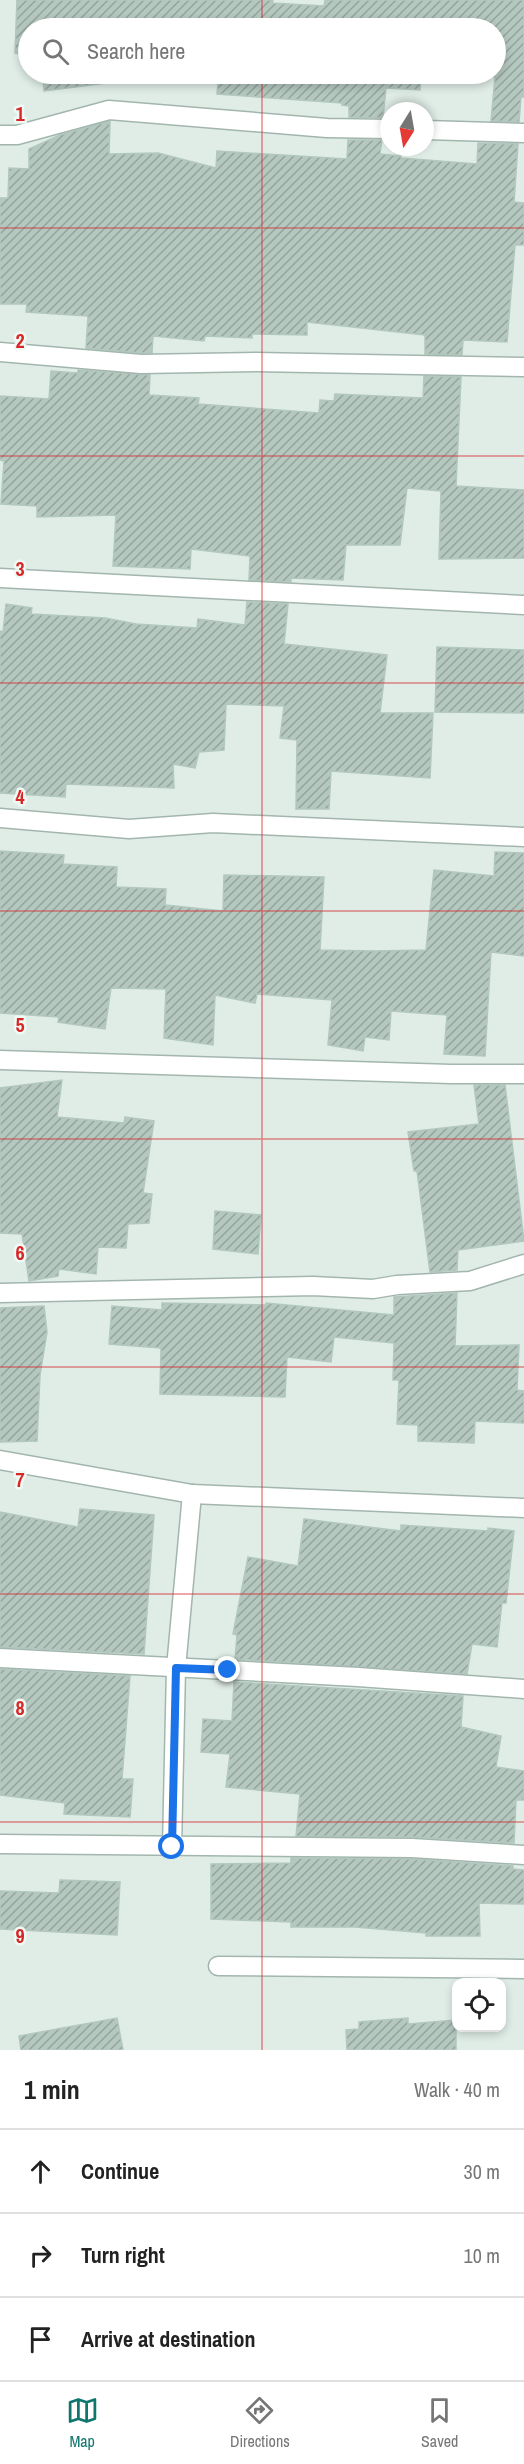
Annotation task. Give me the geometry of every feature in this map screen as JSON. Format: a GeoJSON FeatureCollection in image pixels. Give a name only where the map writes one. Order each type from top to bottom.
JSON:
{"type":"FeatureCollection","features":[{"type":"Feature","properties":{"kind":"street"},"geometry":{"type":"LineString","coordinates":[[0,135],[17,135],[109,110],[327,128],[380,129]]}},
{"type":"Feature","properties":{"kind":"street"},"geometry":{"type":"LineString","coordinates":[[434,130],[524,133]]}},
{"type":"Feature","properties":{"kind":"street"},"geometry":{"type":"LineString","coordinates":[[0,352],[141,364],[256,362],[524,367]]}},
{"type":"Feature","properties":{"kind":"street"},"geometry":{"type":"LineString","coordinates":[[0,578],[524,605]]}},
{"type":"Feature","properties":{"kind":"street"},"geometry":{"type":"LineString","coordinates":[[0,818],[129,830],[213,823],[306,829],[524,837]]}},
{"type":"Feature","properties":{"kind":"street"},"geometry":{"type":"LineString","coordinates":[[0,1060],[451,1074],[524,1074]]}},
{"type":"Feature","properties":{"kind":"street"},"geometry":{"type":"LineString","coordinates":[[0,1293],[314,1286],[373,1289],[397,1285],[470,1281],[524,1264]]}},
{"type":"Feature","properties":{"kind":"street"},"geometry":{"type":"LineString","coordinates":[[0,1460],[192,1494],[524,1508]]}},
{"type":"Feature","properties":{"kind":"street"},"geometry":{"type":"LineString","coordinates":[[172,1847],[176,1668],[192,1494]]}},
{"type":"Feature","properties":{"kind":"street"},"geometry":{"type":"LineString","coordinates":[[0,1658],[358,1677],[524,1689]]}},
{"type":"Feature","properties":{"kind":"street"},"geometry":{"type":"LineString","coordinates":[[0,1844],[412,1848],[524,1855]]}},
{"type":"Feature","properties":{"kind":"street"},"geometry":{"type":"LineString","coordinates":[[219,1966],[524,1969]]}},
{"type":"Feature","properties":{"kind":"building"},"geometry":{"type":"Polygon","coordinates":[[[17,0],[273,0],[272,3],[324,6],[325,0],[524,0],[524,97],[521,97],[519,122],[491,121],[494,84],[506,84],[506,18],[18,18],[18,53],[15,53],[17,0]]]}},
{"type":"Feature","properties":{"kind":"building"},"geometry":{"type":"Polygon","coordinates":[[[44,84],[99,84],[44,91],[44,84]]]}},
{"type":"Feature","properties":{"kind":"building"},"geometry":{"type":"Polygon","coordinates":[[[218,84],[420,84],[420,90],[386,88],[385,102],[380,102],[380,118],[349,117],[349,106],[342,105],[342,103],[217,94],[218,84]]]}},
{"type":"Feature","properties":{"kind":"building"},"geometry":{"type":"Polygon","coordinates":[[[110,121],[109,154],[158,153],[216,168],[217,151],[347,159],[348,140],[380,140],[380,156],[477,164],[478,143],[518,144],[514,202],[524,203],[524,245],[515,245],[507,342],[463,340],[462,355],[425,354],[425,335],[307,322],[307,335],[252,334],[252,338],[205,336],[204,341],[153,336],[152,353],[86,348],[88,316],[26,312],[27,304],[0,304],[0,198],[8,198],[9,168],[29,169],[29,149],[60,135],[110,121]]]}},
{"type":"Feature","properties":{"kind":"building"},"geometry":{"type":"Polygon","coordinates":[[[78,370],[150,375],[149,395],[199,398],[198,404],[319,413],[320,400],[334,401],[335,394],[423,398],[424,376],[461,377],[456,486],[524,490],[524,558],[439,559],[441,491],[407,488],[400,545],[346,545],[343,580],[291,578],[291,582],[249,580],[250,556],[191,549],[190,569],[113,566],[116,515],[37,517],[37,506],[1,504],[4,461],[0,460],[0,396],[49,399],[51,371],[78,373],[78,370]]]}},
{"type":"Feature","properties":{"kind":"building"},"geometry":{"type":"Polygon","coordinates":[[[247,602],[288,604],[284,644],[387,655],[380,713],[433,713],[430,778],[331,771],[329,809],[296,809],[297,740],[280,738],[284,706],[226,704],[224,750],[199,752],[195,768],[173,764],[174,788],[66,784],[65,797],[0,793],[0,631],[3,632],[6,604],[32,608],[31,614],[105,618],[136,624],[197,628],[198,619],[245,625],[247,602]]]}},
{"type":"Feature","properties":{"kind":"building"},"geometry":{"type":"Polygon","coordinates":[[[437,647],[524,650],[524,713],[435,712],[437,647]]]}},
{"type":"Feature","properties":{"kind":"building"},"geometry":{"type":"Polygon","coordinates":[[[0,851],[64,855],[63,864],[117,867],[116,887],[166,889],[165,905],[223,911],[224,875],[324,877],[320,950],[374,951],[426,950],[434,870],[494,876],[495,852],[524,853],[524,956],[491,952],[485,1056],[444,1054],[447,1015],[391,1011],[389,1040],[365,1037],[363,1051],[328,1045],[332,1000],[257,994],[255,1003],[215,995],[213,1045],[164,1038],[166,989],[111,988],[105,1029],[58,1022],[59,1017],[0,1013],[0,851]]]}},
{"type":"Feature","properties":{"kind":"building"},"geometry":{"type":"Polygon","coordinates":[[[62,1080],[57,1117],[124,1123],[125,1117],[154,1121],[143,1193],[152,1194],[149,1223],[128,1224],[126,1248],[98,1247],[96,1274],[59,1269],[58,1276],[29,1281],[22,1234],[0,1233],[0,1088],[62,1080]]]}},
{"type":"Feature","properties":{"kind":"building"},"geometry":{"type":"Polygon","coordinates":[[[474,1085],[505,1085],[524,1241],[458,1250],[457,1270],[430,1272],[417,1171],[414,1171],[408,1132],[479,1124],[474,1085]]]}},
{"type":"Feature","properties":{"kind":"building"},"geometry":{"type":"Polygon","coordinates":[[[215,1211],[261,1215],[258,1254],[213,1249],[215,1211]]]}},
{"type":"Feature","properties":{"kind":"building"},"geometry":{"type":"Polygon","coordinates":[[[457,1293],[455,1346],[519,1345],[517,1390],[524,1391],[524,1423],[475,1421],[474,1443],[418,1441],[418,1425],[397,1424],[399,1380],[393,1380],[394,1343],[334,1337],[331,1362],[287,1357],[285,1397],[160,1394],[161,1348],[109,1344],[112,1306],[162,1310],[162,1303],[266,1305],[266,1303],[394,1315],[394,1297],[457,1293]]]}},
{"type":"Feature","properties":{"kind":"building"},"geometry":{"type":"Polygon","coordinates":[[[44,1306],[47,1332],[40,1375],[37,1441],[0,1442],[0,1308],[44,1306]]]}},
{"type":"Feature","properties":{"kind":"building"},"geometry":{"type":"Polygon","coordinates":[[[80,1509],[154,1515],[144,1654],[0,1647],[0,1512],[78,1527],[80,1509]]]}},
{"type":"Feature","properties":{"kind":"building"},"geometry":{"type":"Polygon","coordinates":[[[304,1519],[401,1531],[401,1525],[514,1531],[506,1603],[502,1603],[497,1647],[472,1644],[467,1674],[235,1659],[237,1635],[233,1634],[248,1557],[298,1566],[304,1519]]]}},
{"type":"Feature","properties":{"kind":"building"},"geometry":{"type":"Polygon","coordinates":[[[0,1669],[130,1676],[122,1779],[133,1779],[130,1817],[64,1814],[65,1803],[0,1795],[0,1669]]]}},
{"type":"Feature","properties":{"kind":"building"},"geometry":{"type":"Polygon","coordinates":[[[234,1682],[463,1696],[461,1727],[501,1736],[496,1767],[524,1771],[524,1800],[516,1800],[514,1843],[413,1837],[296,1836],[300,1794],[226,1787],[230,1754],[201,1752],[203,1719],[232,1721],[234,1682]]]}},
{"type":"Feature","properties":{"kind":"building"},"geometry":{"type":"Polygon","coordinates":[[[291,1858],[412,1859],[513,1866],[513,1869],[524,1870],[524,1904],[479,1903],[480,1936],[426,1936],[426,1933],[355,1927],[291,1927],[291,1922],[211,1919],[211,1864],[291,1863],[291,1858]]]}},
{"type":"Feature","properties":{"kind":"building"},"geometry":{"type":"Polygon","coordinates":[[[60,1880],[120,1882],[117,1935],[0,1929],[0,1891],[59,1893],[60,1880]]]}},
{"type":"Feature","properties":{"kind":"building"},"geometry":{"type":"Polygon","coordinates":[[[117,2018],[123,2050],[21,2050],[19,2036],[117,2018]]]}},
{"type":"Feature","properties":{"kind":"building"},"geometry":{"type":"Polygon","coordinates":[[[408,2018],[408,2024],[452,2020],[452,2032],[456,2032],[456,2050],[347,2050],[346,2030],[359,2029],[359,2022],[408,2018]]]}},
{"type":"Feature","properties":{"kind":"route"},"geometry":{"type":"LineString","coordinates":[[172,1847],[176,1668],[228,1670]]}}]}
